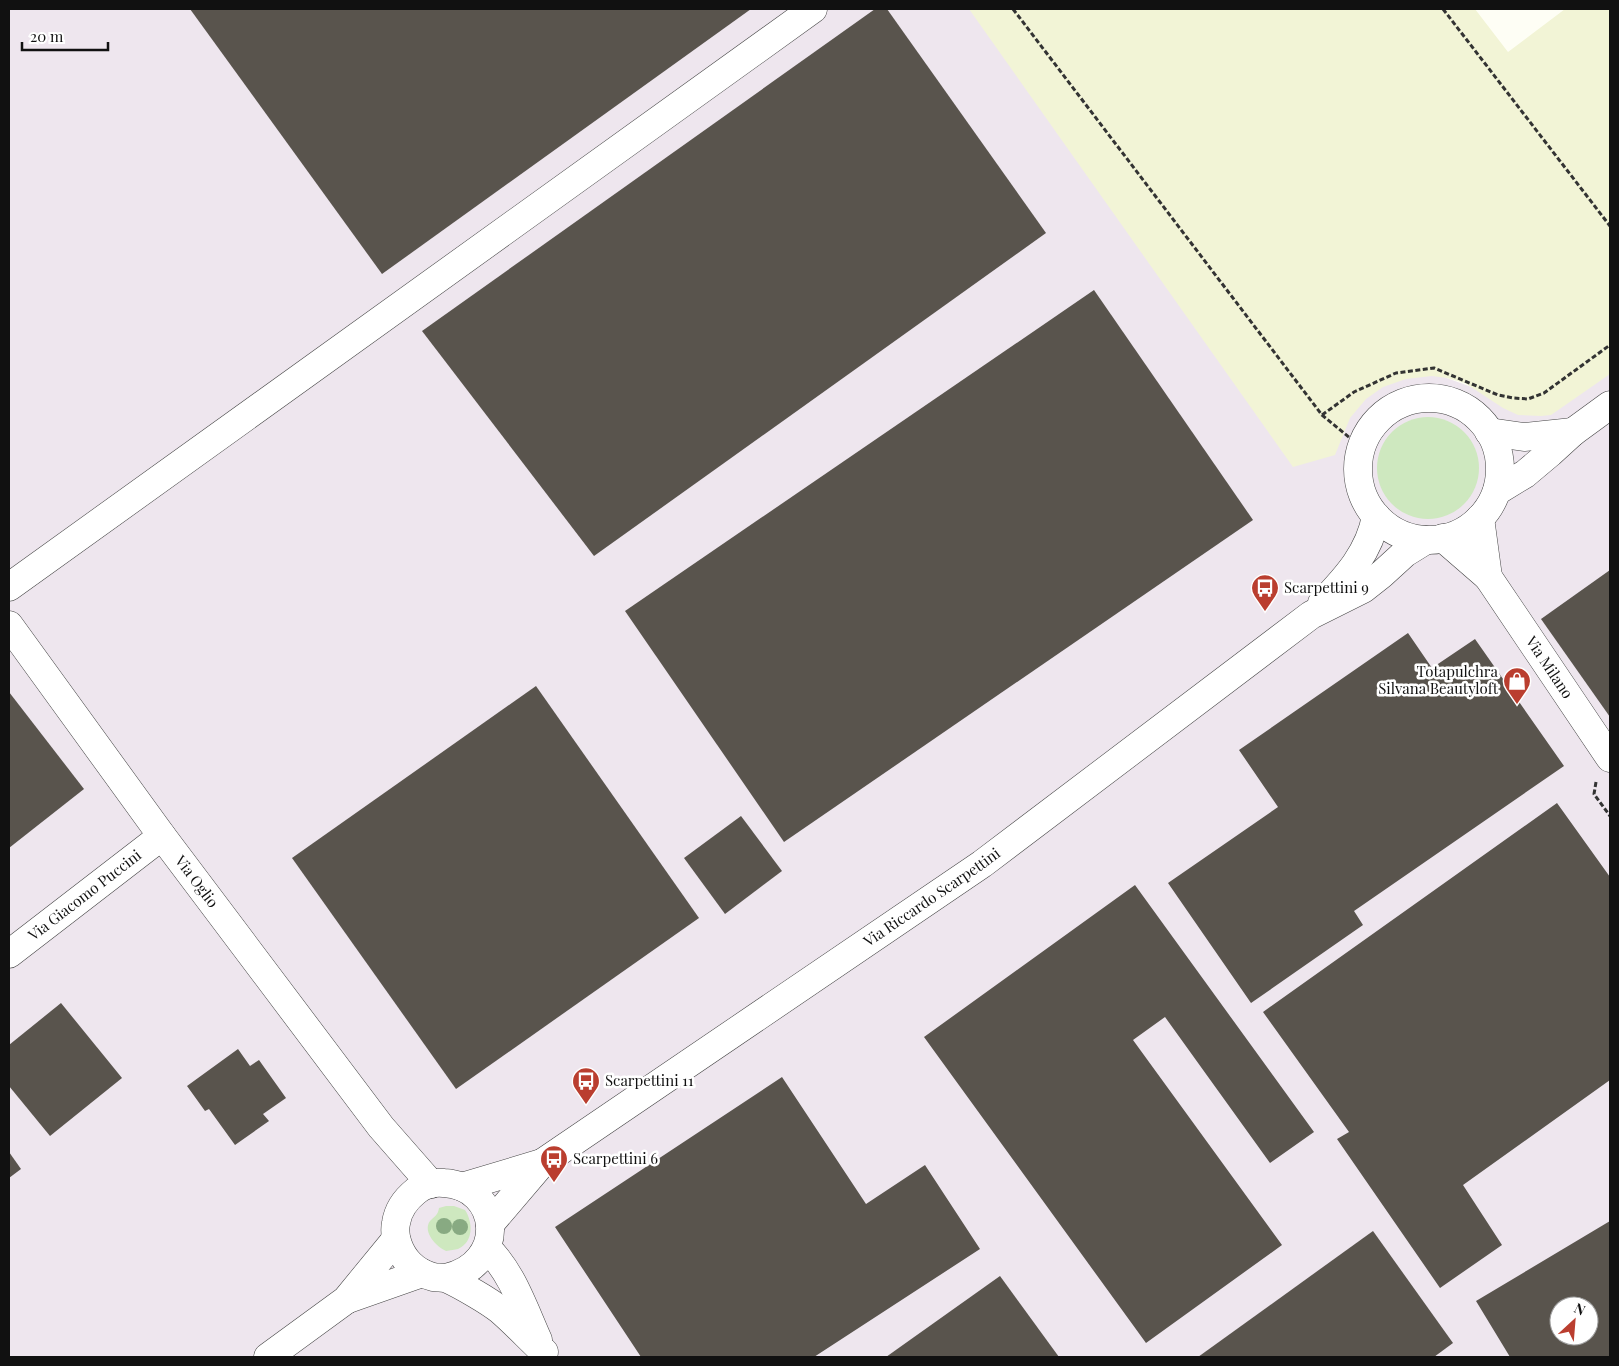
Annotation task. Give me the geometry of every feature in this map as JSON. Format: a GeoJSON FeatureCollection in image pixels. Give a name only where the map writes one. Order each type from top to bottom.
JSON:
{"type":"FeatureCollection","features":[{"type":"Feature","properties":{"kind":"street"},"geometry":{"type":"LineString","coordinates":[[9,587],[813,9]]}},
{"type":"Feature","properties":{"kind":"street"},"geometry":{"type":"LineString","coordinates":[[1426,398],[1439,399],[1462,407],[1473,414],[1489,432],[1494,441],[1499,461],[1500,471],[1497,491],[1487,510],[1464,531],[1435,539],[1404,536],[1384,524],[1368,506],[1359,483],[1358,471],[1361,446],[1373,425],[1391,409],[1402,403],[1426,398]]}},
{"type":"Feature","properties":{"kind":"street"},"geometry":{"type":"LineString","coordinates":[[1497,491],[1525,474],[1573,432],[1610,405]]}},
{"type":"Feature","properties":{"kind":"street"},"geometry":{"type":"LineString","coordinates":[[1489,432],[1524,437],[1573,432]]}},
{"type":"Feature","properties":{"kind":"street","name":"Via Riccardo Scarpettini"},"geometry":{"type":"LineString","coordinates":[[1311,616],[1343,581],[1358,560],[1373,532],[1376,516]]}},
{"type":"Feature","properties":{"kind":"street","name":"Via Milano"},"geometry":{"type":"LineString","coordinates":[[1480,518],[1488,577]]}},
{"type":"Feature","properties":{"kind":"street","name":"Via Riccardo Scarpettini"},"geometry":{"type":"LineString","coordinates":[[462,1187],[542,1164],[982,864],[1311,616],[1363,589],[1405,553],[1435,539]]}},
{"type":"Feature","properties":{"kind":"street","name":"Via Milano"},"geometry":{"type":"LineString","coordinates":[[1435,539],[1488,577],[1610,758]]}},
{"type":"Feature","properties":{"kind":"street","name":"Via Oglio"},"geometry":{"type":"LineString","coordinates":[[9,625],[162,836],[388,1134],[431,1184]]}},
{"type":"Feature","properties":{"kind":"street","name":"Via Giacomo Puccini"},"geometry":{"type":"LineString","coordinates":[[9,954],[162,836]]}},
{"type":"Feature","properties":{"kind":"street","name":"Via Oglio"},"geometry":{"type":"LineString","coordinates":[[388,1134],[403,1181],[400,1208]]}},
{"type":"Feature","properties":{"kind":"street","name":"Via Riccardo Scarpettini"},"geometry":{"type":"LineString","coordinates":[[488,1236],[542,1164]]}},
{"type":"Feature","properties":{"kind":"street"},"geometry":{"type":"LineString","coordinates":[[431,1184],[452,1184],[472,1193],[481,1202],[487,1212],[488,1236],[497,1258],[520,1300],[545,1355],[499,1310],[410,1264],[401,1252],[396,1239],[396,1223],[400,1208],[409,1197],[419,1189],[431,1184]]}},
{"type":"Feature","properties":{"kind":"street"},"geometry":{"type":"LineString","coordinates":[[346,1300],[434,1275],[459,1275],[471,1268],[480,1259],[488,1236]]}},
{"type":"Feature","properties":{"kind":"street"},"geometry":{"type":"LineString","coordinates":[[268,1357],[346,1300],[396,1239]]}},
{"type":"Feature","properties":{"kind":"path"},"geometry":{"type":"LineString","coordinates":[[1013,9],[1322,415],[1361,446]]}},
{"type":"Feature","properties":{"kind":"path"},"geometry":{"type":"LineString","coordinates":[[1443,9],[1610,226]]}},
{"type":"Feature","properties":{"kind":"path"},"geometry":{"type":"LineString","coordinates":[[1322,415],[1354,392],[1396,373],[1434,368],[1498,395],[1528,399],[1544,393],[1610,345]]}},
{"type":"Feature","properties":{"kind":"shaded area"},"geometry":{"type":"Polygon","coordinates":[[[9,9],[1036,9],[1430,372],[1543,413],[1610,366],[1610,1357],[9,1357],[9,9]]]}},
{"type":"Feature","properties":{"kind":"green space"},"geometry":{"type":"Polygon","coordinates":[[[969,9],[1475,9],[1508,52],[1565,9],[1608,9],[1610,12],[1610,374],[1551,415],[1541,416],[1518,415],[1503,408],[1465,383],[1447,378],[1432,376],[1406,379],[1383,387],[1366,399],[1350,418],[1335,455],[1293,467],[969,9]]]}},
{"type":"Feature","properties":{"kind":"green space"},"geometry":{"type":"Polygon","coordinates":[[[1428,417],[1448,420],[1457,425],[1471,439],[1476,448],[1479,468],[1476,488],[1471,497],[1457,511],[1448,516],[1428,519],[1408,516],[1399,511],[1385,497],[1380,488],[1377,468],[1380,448],[1385,439],[1399,425],[1408,420],[1428,417]]]}},
{"type":"Feature","properties":{"kind":"green space"},"geometry":{"type":"Polygon","coordinates":[[[454,1206],[465,1210],[471,1226],[467,1242],[463,1246],[446,1251],[432,1239],[429,1234],[428,1225],[437,1214],[439,1208],[454,1206]]]}},
{"type":"Feature","properties":{"kind":"building"},"geometry":{"type":"Polygon","coordinates":[[[190,9],[751,9],[382,274],[190,9]]]}},
{"type":"Feature","properties":{"kind":"building"},"geometry":{"type":"Polygon","coordinates":[[[875,9],[887,9],[1046,233],[594,556],[422,331],[875,9]]]}},
{"type":"Feature","properties":{"kind":"building"},"geometry":{"type":"Polygon","coordinates":[[[1094,290],[1253,520],[784,842],[625,611],[1094,290]]]}},
{"type":"Feature","properties":{"kind":"building"},"geometry":{"type":"Polygon","coordinates":[[[1610,570],[1610,717],[1541,619],[1610,570]]]}},
{"type":"Feature","properties":{"kind":"building"},"geometry":{"type":"Polygon","coordinates":[[[1408,633],[1432,668],[1475,639],[1564,766],[1354,911],[1363,925],[1251,1003],[1168,883],[1278,807],[1239,750],[1408,633]]]}},
{"type":"Feature","properties":{"kind":"building"},"geometry":{"type":"Polygon","coordinates":[[[536,686],[699,918],[456,1089],[292,858],[536,686]]]}},
{"type":"Feature","properties":{"kind":"building"},"geometry":{"type":"Polygon","coordinates":[[[9,692],[84,789],[9,848],[9,692]]]}},
{"type":"Feature","properties":{"kind":"building"},"geometry":{"type":"Polygon","coordinates":[[[1557,803],[1610,877],[1610,1080],[1463,1185],[1502,1245],[1440,1288],[1337,1139],[1349,1132],[1263,1012],[1557,803]]]}},
{"type":"Feature","properties":{"kind":"building"},"geometry":{"type":"Polygon","coordinates":[[[741,816],[782,871],[725,914],[684,858],[741,816]]]}},
{"type":"Feature","properties":{"kind":"building"},"geometry":{"type":"Polygon","coordinates":[[[1135,885],[1314,1132],[1270,1163],[1165,1017],[1133,1040],[1282,1245],[1146,1343],[924,1037],[1135,885]]]}},
{"type":"Feature","properties":{"kind":"building"},"geometry":{"type":"Polygon","coordinates":[[[61,1003],[122,1078],[50,1136],[9,1086],[9,1045],[61,1003]]]}},
{"type":"Feature","properties":{"kind":"building"},"geometry":{"type":"Polygon","coordinates":[[[238,1049],[250,1066],[259,1060],[286,1098],[263,1114],[269,1121],[235,1145],[209,1109],[205,1111],[187,1086],[238,1049]]]}},
{"type":"Feature","properties":{"kind":"building"},"geometry":{"type":"Polygon","coordinates":[[[782,1077],[866,1204],[925,1165],[980,1249],[814,1357],[641,1357],[555,1227],[782,1077]]]}},
{"type":"Feature","properties":{"kind":"building"},"geometry":{"type":"Polygon","coordinates":[[[9,1152],[21,1169],[9,1178],[9,1152]]]}},
{"type":"Feature","properties":{"kind":"building"},"geometry":{"type":"Polygon","coordinates":[[[1610,1221],[1610,1357],[1510,1357],[1476,1301],[1610,1221]]]}},
{"type":"Feature","properties":{"kind":"building"},"geometry":{"type":"Polygon","coordinates":[[[1373,1231],[1453,1343],[1434,1357],[1198,1357],[1373,1231]]]}},
{"type":"Feature","properties":{"kind":"building"},"geometry":{"type":"Polygon","coordinates":[[[1000,1276],[1059,1357],[886,1357],[1000,1276]]]}},
{"type":"Feature","properties":{"kind":"place","name":"Scarpettini 9"},"geometry":{"type":"Point","coordinates":[1265,612]}},
{"type":"Feature","properties":{"kind":"place","name":"Totapulchra Silvana Beautyloft"},"geometry":{"type":"Point","coordinates":[1517,705]}},
{"type":"Feature","properties":{"kind":"place","name":"Scarpettini 11"},"geometry":{"type":"Point","coordinates":[586,1105]}},
{"type":"Feature","properties":{"kind":"place","name":"Scarpettini 6"},"geometry":{"type":"Point","coordinates":[554,1183]}}]}
